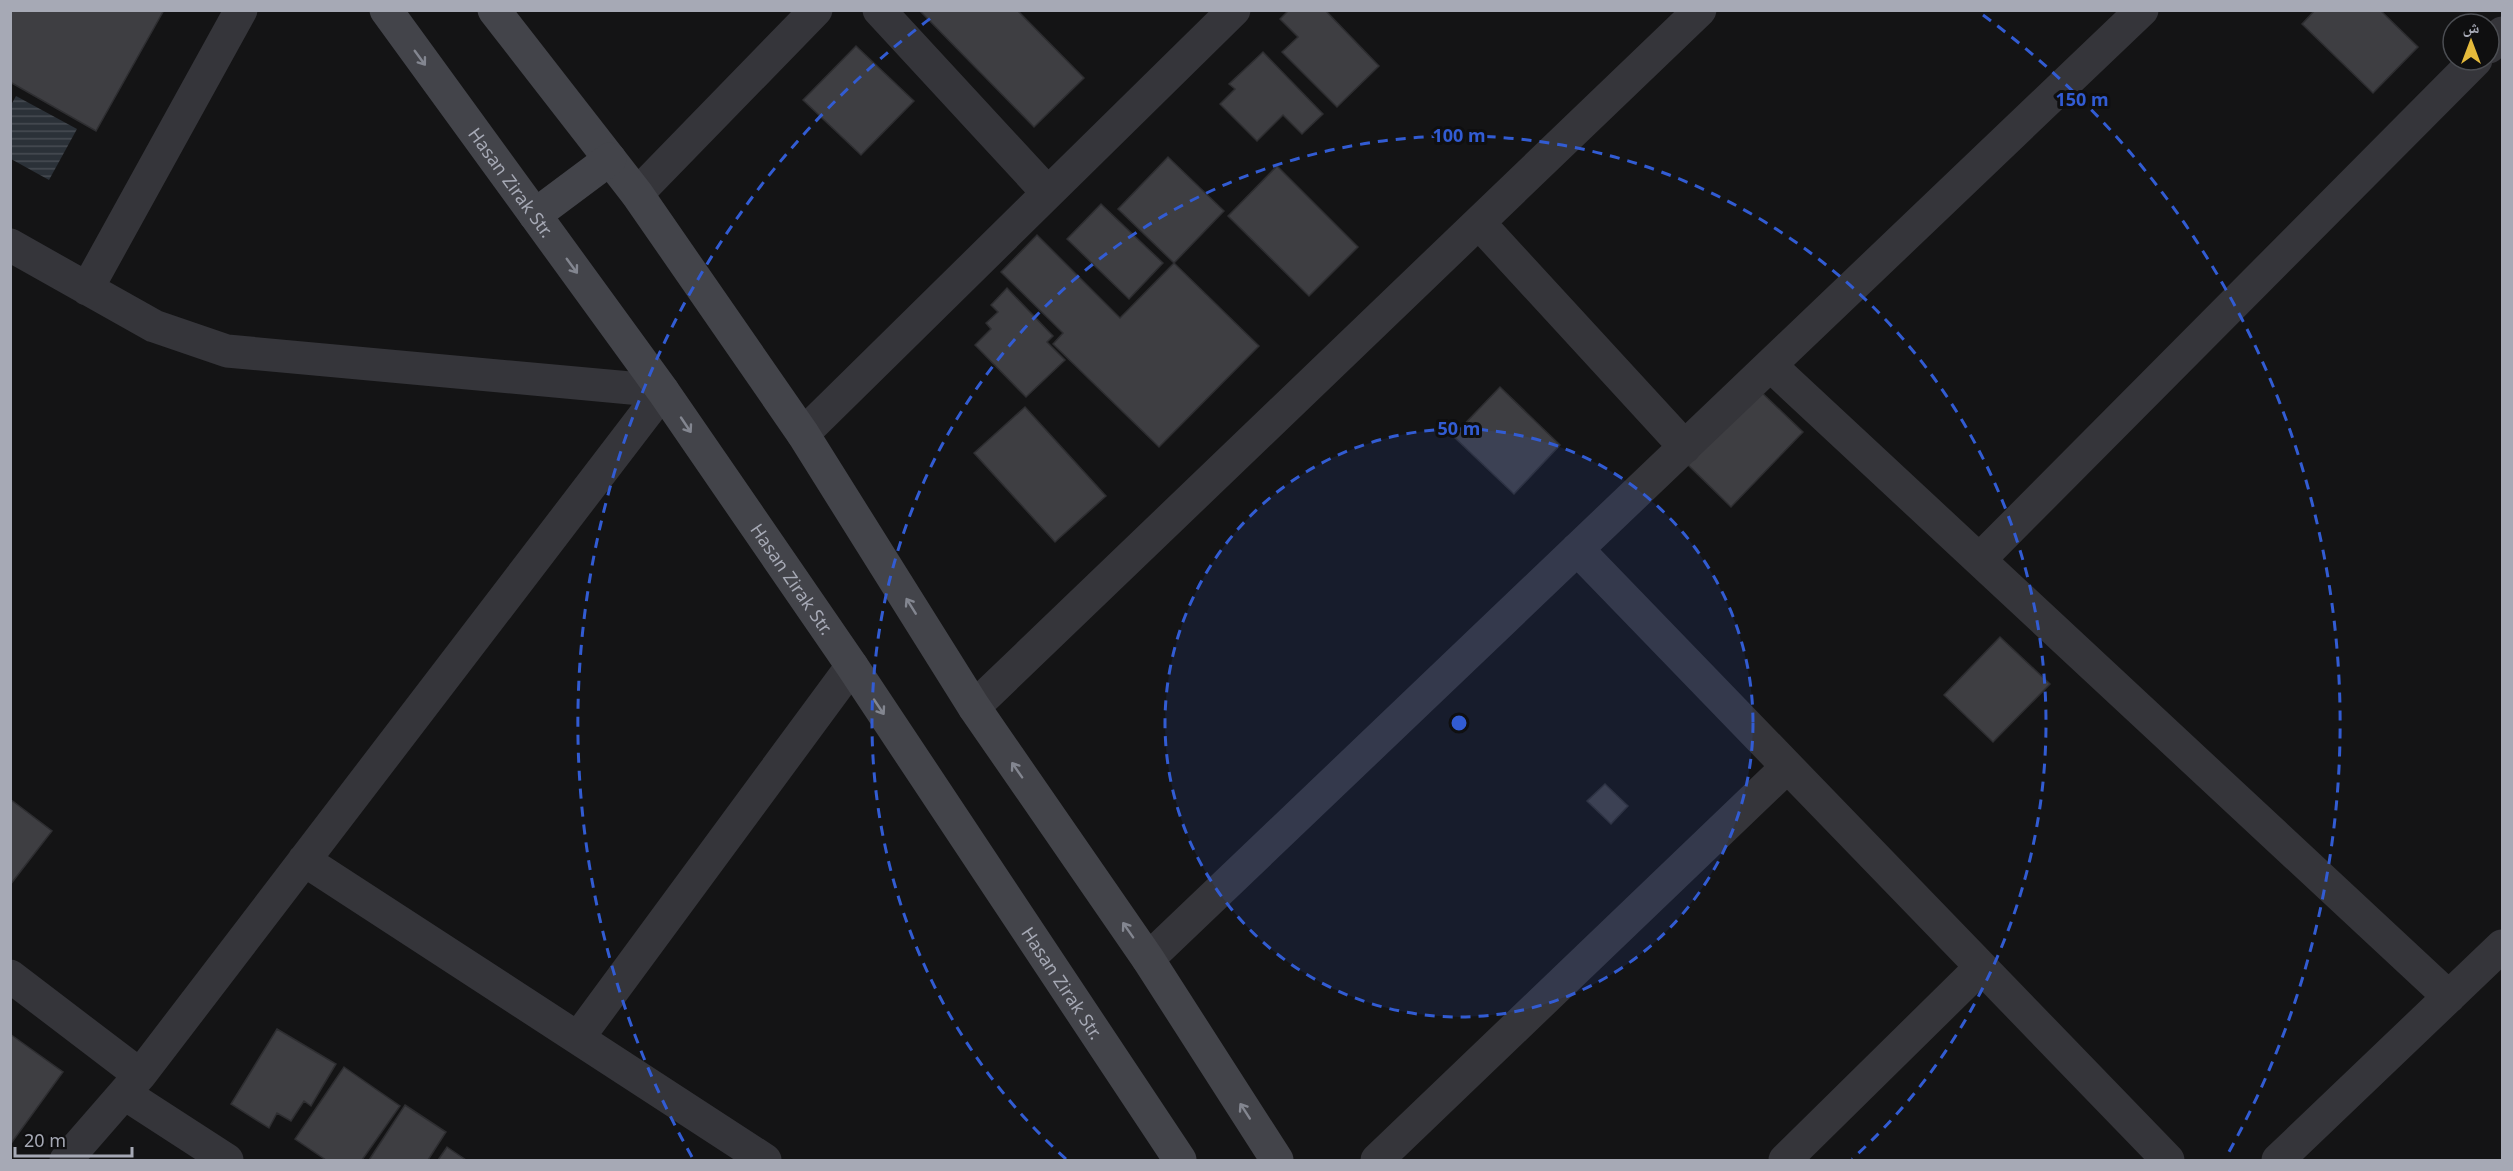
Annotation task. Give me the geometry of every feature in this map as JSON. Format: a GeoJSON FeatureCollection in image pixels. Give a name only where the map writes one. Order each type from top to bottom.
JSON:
{"type":"FeatureCollection","features":[{"type":"Feature","properties":{"kind":"main road","name":"Hasan Zirak Str."},"geometry":{"type":"LineString","coordinates":[[386,10],[663,391],[852,666],[1180,1161]]}},
{"type":"Feature","properties":{"kind":"main road"},"geometry":{"type":"LineString","coordinates":[[494,10],[638,194],[803,434],[974,707],[1148,959],[1277,1161]]}},
{"type":"Feature","properties":{"kind":"main road"},"geometry":{"type":"LineString","coordinates":[[535,215],[610,159]]}},
{"type":"Feature","properties":{"kind":"street"},"geometry":{"type":"LineString","coordinates":[[87,289],[241,10]]}},
{"type":"Feature","properties":{"kind":"street"},"geometry":{"type":"LineString","coordinates":[[638,194],[816,10]]}},
{"type":"Feature","properties":{"kind":"street"},"geometry":{"type":"LineString","coordinates":[[879,10],[1048,193]]}},
{"type":"Feature","properties":{"kind":"street"},"geometry":{"type":"LineString","coordinates":[[803,434],[1234,10]]}},
{"type":"Feature","properties":{"kind":"street"},"geometry":{"type":"LineString","coordinates":[[974,707],[1700,10]]}},
{"type":"Feature","properties":{"kind":"street"},"geometry":{"type":"LineString","coordinates":[[1148,959],[2142,10]]}},
{"type":"Feature","properties":{"kind":"street"},"geometry":{"type":"LineString","coordinates":[[1980,559],[2464,72]]}},
{"type":"Feature","properties":{"kind":"street"},"geometry":{"type":"LineString","coordinates":[[1479,223],[1685,447]]}},
{"type":"Feature","properties":{"kind":"street"},"geometry":{"type":"LineString","coordinates":[[10,245],[154,326],[227,351],[663,391]]}},
{"type":"Feature","properties":{"kind":"street"},"geometry":{"type":"LineString","coordinates":[[1770,365],[2449,997]]}},
{"type":"Feature","properties":{"kind":"street"},"geometry":{"type":"LineString","coordinates":[[66,1161],[132,1084],[663,391]]}},
{"type":"Feature","properties":{"kind":"street"},"geometry":{"type":"LineString","coordinates":[[1577,549],[2168,1161]]}},
{"type":"Feature","properties":{"kind":"street"},"geometry":{"type":"LineString","coordinates":[[578,1038],[852,666]]}},
{"type":"Feature","properties":{"kind":"street"},"geometry":{"type":"LineString","coordinates":[[1377,1161],[1787,767]]}},
{"type":"Feature","properties":{"kind":"street"},"geometry":{"type":"LineString","coordinates":[[304,860],[765,1161]]}},
{"type":"Feature","properties":{"kind":"street"},"geometry":{"type":"LineString","coordinates":[[2278,1161],[2502,946]]}},
{"type":"Feature","properties":{"kind":"street"},"geometry":{"type":"LineString","coordinates":[[1785,1161],[1981,967]]}},
{"type":"Feature","properties":{"kind":"street"},"geometry":{"type":"LineString","coordinates":[[10,976],[132,1084],[227,1161]]}},
{"type":"Feature","properties":{"kind":"shaded area"},"geometry":{"type":"Polygon","coordinates":[[[16,96],[77,129],[49,180],[11,159],[11,105],[16,96]]]}},
{"type":"Feature","properties":{"kind":"building"},"geometry":{"type":"Polygon","coordinates":[[[10,10],[164,10],[96,131],[10,82],[10,10]]]}},
{"type":"Feature","properties":{"kind":"building"},"geometry":{"type":"Polygon","coordinates":[[[919,10],[1017,10],[1084,78],[1034,127],[919,10]]]}},
{"type":"Feature","properties":{"kind":"building"},"geometry":{"type":"Polygon","coordinates":[[[1289,10],[1325,10],[1379,66],[1337,107],[1282,52],[1298,37],[1280,19],[1289,10]]]}},
{"type":"Feature","properties":{"kind":"building"},"geometry":{"type":"Polygon","coordinates":[[[2315,10],[2380,10],[2418,47],[2373,93],[2302,24],[2315,10]]]}},
{"type":"Feature","properties":{"kind":"building"},"geometry":{"type":"Polygon","coordinates":[[[856,46],[914,101],[861,155],[803,100],[856,46]]]}},
{"type":"Feature","properties":{"kind":"building"},"geometry":{"type":"Polygon","coordinates":[[[1263,52],[1323,114],[1302,134],[1283,115],[1257,141],[1220,104],[1235,89],[1229,84],[1263,52]]]}},
{"type":"Feature","properties":{"kind":"building"},"geometry":{"type":"Polygon","coordinates":[[[1168,157],[1224,211],[1174,263],[1118,209],[1168,157]]]}},
{"type":"Feature","properties":{"kind":"building"},"geometry":{"type":"Polygon","coordinates":[[[1277,166],[1358,247],[1309,296],[1228,216],[1277,166]]]}},
{"type":"Feature","properties":{"kind":"building"},"geometry":{"type":"Polygon","coordinates":[[[1101,204],[1163,263],[1129,299],[1067,239],[1101,204]]]}},
{"type":"Feature","properties":{"kind":"building"},"geometry":{"type":"Polygon","coordinates":[[[1037,235],[1120,318],[1174,263],[1259,346],[1159,447],[1053,344],[1063,333],[1001,272],[1037,235]]]}},
{"type":"Feature","properties":{"kind":"building"},"geometry":{"type":"Polygon","coordinates":[[[1007,288],[1053,336],[1047,342],[1065,360],[1026,397],[975,345],[991,329],[986,323],[998,312],[991,305],[1007,288]]]}},
{"type":"Feature","properties":{"kind":"building"},"geometry":{"type":"Polygon","coordinates":[[[1500,387],[1560,445],[1514,494],[1453,436],[1500,387]]]}},
{"type":"Feature","properties":{"kind":"building"},"geometry":{"type":"Polygon","coordinates":[[[1757,388],[1803,432],[1731,507],[1685,462],[1757,388]]]}},
{"type":"Feature","properties":{"kind":"building"},"geometry":{"type":"Polygon","coordinates":[[[1025,407],[1106,496],[1055,542],[974,453],[1025,407]]]}},
{"type":"Feature","properties":{"kind":"building"},"geometry":{"type":"Polygon","coordinates":[[[2000,637],[2050,684],[1993,742],[1944,695],[2000,637]]]}},
{"type":"Feature","properties":{"kind":"building"},"geometry":{"type":"Polygon","coordinates":[[[1605,784],[1628,806],[1611,824],[1587,801],[1605,784]]]}},
{"type":"Feature","properties":{"kind":"building"},"geometry":{"type":"Polygon","coordinates":[[[10,799],[52,831],[10,885],[10,799]]]}},
{"type":"Feature","properties":{"kind":"building"},"geometry":{"type":"Polygon","coordinates":[[[277,1029],[336,1064],[311,1106],[304,1101],[291,1121],[277,1113],[269,1128],[231,1104],[277,1029]]]}},
{"type":"Feature","properties":{"kind":"building"},"geometry":{"type":"Polygon","coordinates":[[[10,1034],[63,1072],[10,1145],[10,1034]]]}},
{"type":"Feature","properties":{"kind":"building"},"geometry":{"type":"Polygon","coordinates":[[[344,1067],[400,1106],[362,1160],[326,1160],[295,1139],[344,1067]]]}},
{"type":"Feature","properties":{"kind":"building"},"geometry":{"type":"Polygon","coordinates":[[[405,1105],[446,1132],[428,1160],[369,1160],[405,1105]]]}},
{"type":"Feature","properties":{"kind":"building"},"geometry":{"type":"Polygon","coordinates":[[[447,1147],[466,1160],[438,1160],[447,1147]]]}}]}
